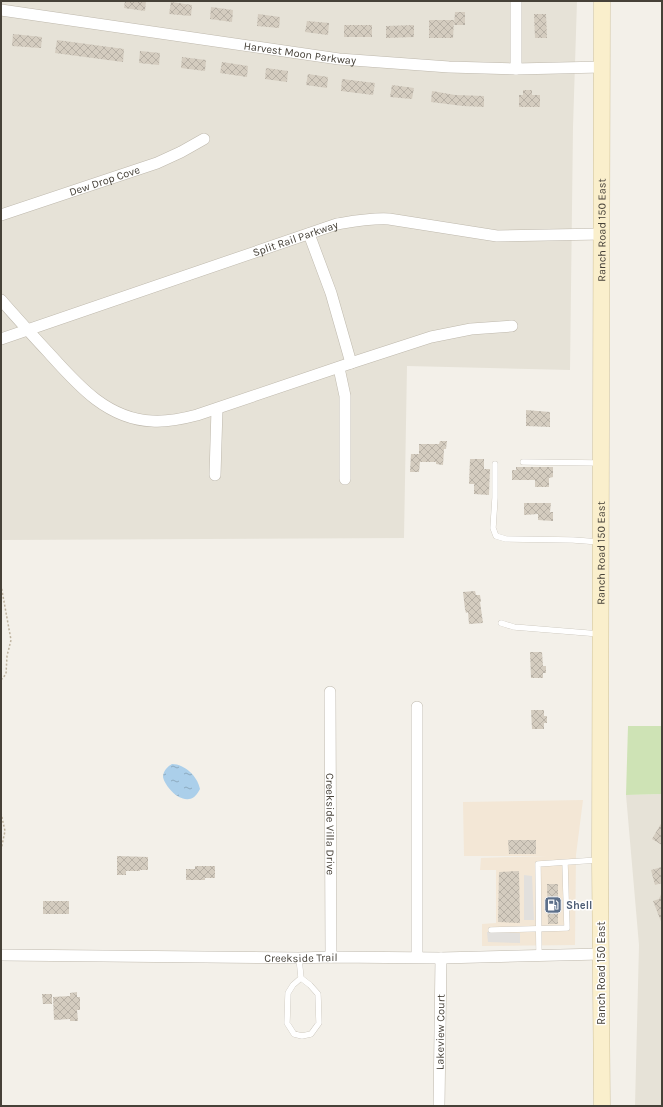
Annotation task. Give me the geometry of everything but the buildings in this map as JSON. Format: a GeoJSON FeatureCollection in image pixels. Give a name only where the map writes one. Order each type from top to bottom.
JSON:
{"type":"FeatureCollection","features":[{"type":"Feature","properties":{"kind":"main road","name":"Ranch Road 150 East"},"geometry":{"type":"LineString","coordinates":[[602,1],[602,234],[600,279],[600,860],[602,1106]]}},
{"type":"Feature","properties":{"kind":"street"},"geometry":{"type":"LineString","coordinates":[[516,1],[516,69]]}},
{"type":"Feature","properties":{"kind":"street","name":"Harvest Moon Parkway"},"geometry":{"type":"LineString","coordinates":[[1,10],[339,59],[449,67],[516,69],[602,67]]}},
{"type":"Feature","properties":{"kind":"street","name":"Dew Drop Cove"},"geometry":{"type":"LineString","coordinates":[[1,215],[157,163],[204,139]]}},
{"type":"Feature","properties":{"kind":"street","name":"Split Rail Parkway"},"geometry":{"type":"LineString","coordinates":[[1,339],[337,224],[374,218],[428,224],[497,236],[602,234]]}},
{"type":"Feature","properties":{"kind":"street"},"geometry":{"type":"LineString","coordinates":[[309,234],[331,293],[351,363]]}},
{"type":"Feature","properties":{"kind":"street"},"geometry":{"type":"LineString","coordinates":[[1,300],[87,393],[110,410],[130,417],[151,421],[174,420],[197,416],[431,337],[471,329],[512,326]]}},
{"type":"Feature","properties":{"kind":"street"},"geometry":{"type":"LineString","coordinates":[[339,368],[345,396],[345,478]]}},
{"type":"Feature","properties":{"kind":"street"},"geometry":{"type":"LineString","coordinates":[[215,475],[216,409]]}},
{"type":"Feature","properties":{"kind":"street","name":"Creekside Villa Drive"},"geometry":{"type":"LineString","coordinates":[[330,692],[331,957]]}},
{"type":"Feature","properties":{"kind":"street"},"geometry":{"type":"LineString","coordinates":[[417,707],[417,957]]}},
{"type":"Feature","properties":{"kind":"street","name":"Creekside Trail"},"geometry":{"type":"LineString","coordinates":[[1,955],[441,958],[601,954]]}},
{"type":"Feature","properties":{"kind":"street","name":"Lakeview Court"},"geometry":{"type":"LineString","coordinates":[[439,1106],[441,958]]}},
{"type":"Feature","properties":{"kind":"lane"},"geometry":{"type":"LineString","coordinates":[[523,462],[600,463]]}},
{"type":"Feature","properties":{"kind":"lane"},"geometry":{"type":"LineString","coordinates":[[495,464],[493,528],[496,536],[506,540],[573,540],[600,542]]}},
{"type":"Feature","properties":{"kind":"lane"},"geometry":{"type":"LineString","coordinates":[[501,623],[514,626],[600,634]]}},
{"type":"Feature","properties":{"kind":"lane"},"geometry":{"type":"LineString","coordinates":[[539,956],[540,929],[538,864],[600,860]]}},
{"type":"Feature","properties":{"kind":"lane"},"geometry":{"type":"LineString","coordinates":[[491,930],[566,928],[565,863]]}},
{"type":"Feature","properties":{"kind":"lane"},"geometry":{"type":"LineString","coordinates":[[299,958],[300,978],[288,992],[287,1023],[294,1034],[302,1036],[311,1034],[319,1023],[318,994],[310,985],[300,978]]}},
{"type":"Feature","properties":{"kind":"path"},"geometry":{"type":"LineString","coordinates":[[1,584],[11,640],[6,674],[1,680]]}},
{"type":"Feature","properties":{"kind":"path"},"geometry":{"type":"LineString","coordinates":[[1,813],[5,831],[1,850]]}},
{"type":"Feature","properties":{"kind":"path"},"geometry":{"type":"LineString","coordinates":[[1,868],[1,889]]}},
{"type":"Feature","properties":{"kind":"shaded area"},"geometry":{"type":"Polygon","coordinates":[[[1,1],[577,1],[573,127],[570,370],[407,366],[404,538],[1,540],[1,1]]]}},
{"type":"Feature","properties":{"kind":"shaded area"},"geometry":{"type":"Polygon","coordinates":[[[662,794],[662,1106],[635,1106],[639,945],[626,795],[662,794]]]}},
{"type":"Feature","properties":{"kind":"shaded area"},"geometry":{"type":"Polygon","coordinates":[[[583,800],[576,855],[575,945],[482,946],[482,924],[496,923],[496,870],[480,870],[481,858],[547,856],[464,856],[463,802],[583,800]]]}},
{"type":"Feature","properties":{"kind":"shaded area"},"geometry":{"type":"Polygon","coordinates":[[[524,875],[532,876],[534,920],[524,920],[524,875]]]}},
{"type":"Feature","properties":{"kind":"shaded area"},"geometry":{"type":"Polygon","coordinates":[[[487,932],[520,933],[520,943],[488,942],[487,932]]]}},
{"type":"Feature","properties":{"kind":"green space"},"geometry":{"type":"Polygon","coordinates":[[[628,726],[662,726],[662,794],[626,795],[628,726]]]}},
{"type":"Feature","properties":{"kind":"water"},"geometry":{"type":"Polygon","coordinates":[[[172,764],[182,766],[197,780],[200,789],[193,798],[181,798],[166,785],[163,775],[166,769],[172,764]]]}},
{"type":"Feature","properties":{"kind":"place","name":"Shell"},"geometry":{"type":"Point","coordinates":[553,905]}}]}
